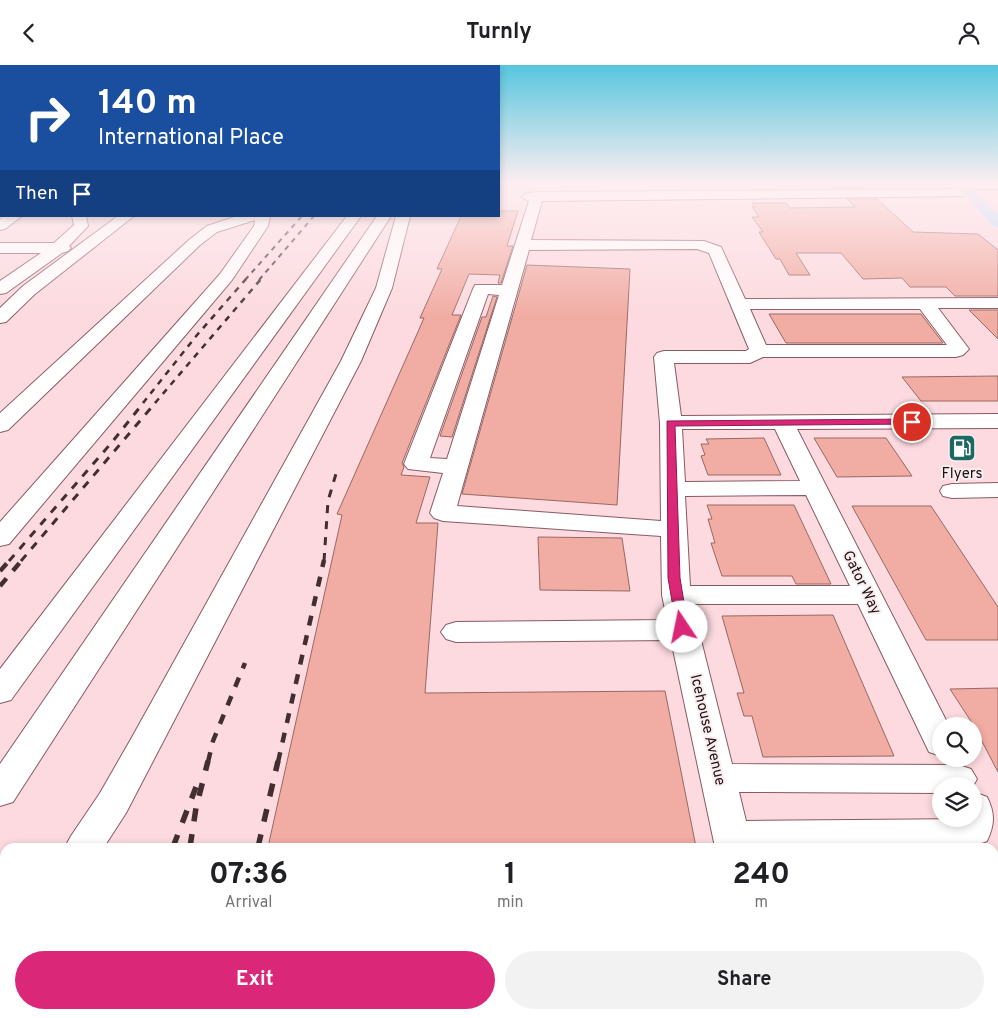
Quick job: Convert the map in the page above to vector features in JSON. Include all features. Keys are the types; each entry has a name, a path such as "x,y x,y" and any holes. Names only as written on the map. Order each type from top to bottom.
{"street":[{"path":"0,289 58,248 79,227"},
{"path":"0,248 86,247 104,227"},
{"path":"5,309 112,227"},
{"path":"0,425 195,242 217,227"},
{"path":"0,538 226,277 260,227"},
{"path":"0,693 345,227"},
{"path":"0,792 376,227"},
{"path":"87,843 113,803 139,756 351,361 384,288 400,227"},
{"path":"526,227 443,513 672,529"},
{"path":"522,245 699,244 716,250 759,351 956,351 959,349 926,303"},
{"path":"457,467 416,464 481,289 509,290"},
{"path":"739,304 998,303"},
{"name":"Icehouse Avenue","path":"733,842 676,595 669,413 664,357 750,357 759,351"},
{"path":"952,408 989,415"},
{"path":"669,413 782,423 989,415"},
{"name":"Gator Way","path":"782,423 932,725"},
{"path":"672,489 815,488"},
{"path":"952,491 998,490"},
{"path":"676,595 868,595"},
{"path":"456,632 683,630"},
{"path":"718,777 932,787"},
{"path":"733,842 962,835 974,830 975,827"}],"building":[{"path":"456,227 513,227 507,246 513,246 501,283 498,283 500,275 469,274 452,315 461,315 402,463 404,467 401,475 430,477 416,523 438,523 425,693 665,691 695,843 269,843 342,515 337,514 424,318 420,318 442,269 437,269"},
{"path":"760,227 908,227 913,232 978,234 998,250 998,296 955,296 946,287 910,287 902,278 863,279 841,253 796,253 810,275 789,275 780,259 776,259 759,232 763,232"},
{"path":"527,265 630,269 617,505 462,494"},
{"path":"493,296 497,297 452,437 440,436 482,317 486,317"},
{"path":"969,310 998,310 998,339"},
{"path":"769,314 921,314 943,343 786,343"},
{"path":"998,376 998,401 921,401 902,377"},
{"path":"764,438 781,475 708,475 701,456 705,455 701,444 709,444 706,439"},
{"path":"814,438 886,438 912,476 837,477"},
{"path":"707,505 794,505 831,584 796,584 792,576 722,576 711,543 715,543 708,519 712,519"},
{"path":"852,506 931,506 998,607 998,640 926,640"},
{"path":"538,537 622,538 630,591 540,590"},
{"path":"833,615 894,756 763,757 752,716 744,716 737,693 744,693 722,616"},
{"path":"998,688 998,772 982,741 982,717 968,717 950,689"}],"railway":[{"path":"245,280 292,227"},
{"path":"259,280 304,227"},
{"path":"143,403 197,335 246,279"},
{"path":"155,403 261,279"},
{"path":"9,561 113,441 144,402"},
{"path":"21,561 156,402"},
{"path":"324,561 328,501 338,467"},
{"path":"0,571 10,560"},
{"path":"0,586 22,560"},
{"path":"278,762 324,560"},
{"path":"208,762 213,741 245,663"},
{"path":"191,843 196,808 208,761"},
{"path":"259,843 278,761"},
{"path":"175,843 196,787"}],"place":[{"name":"Flyers","path":"962,448"}],"route":[{"path":"682,627 674,578 671,423 912,422"}]}
